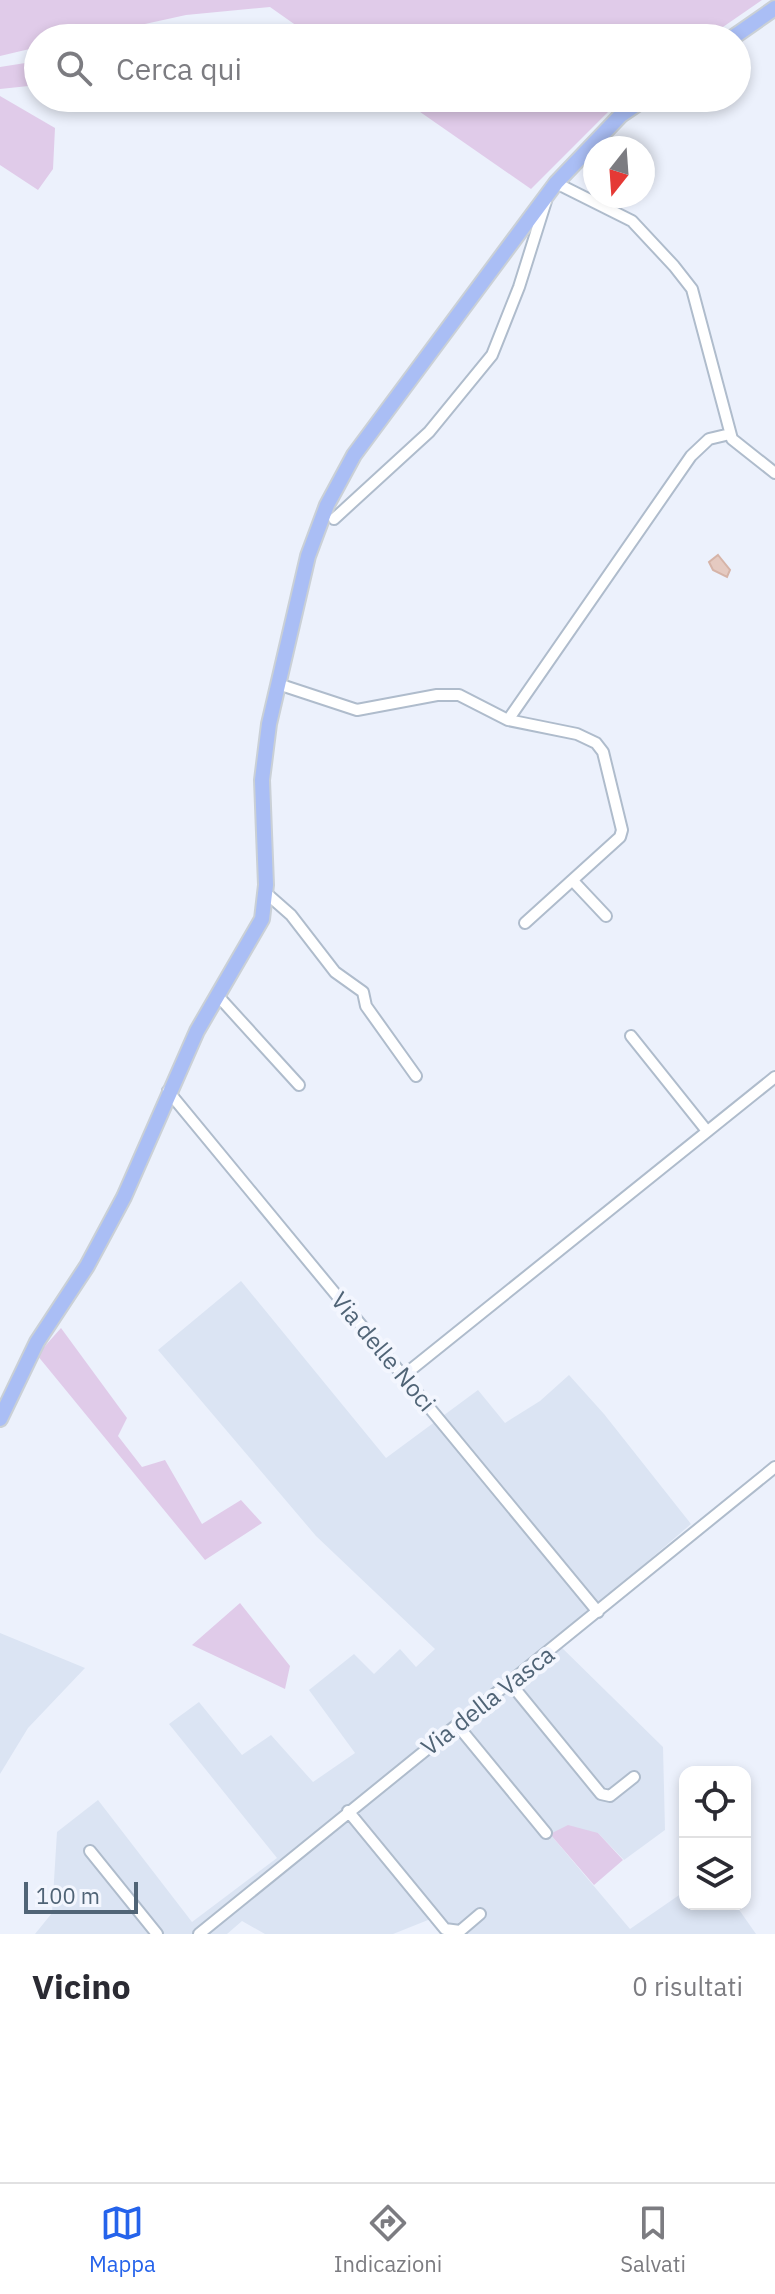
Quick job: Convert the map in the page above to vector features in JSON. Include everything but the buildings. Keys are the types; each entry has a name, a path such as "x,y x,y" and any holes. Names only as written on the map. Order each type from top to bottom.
{"main road":[{"path":"751,25 775,8"},
{"path":"0,1419 37,1342 87,1266 124,1197 168,1091 262,919 266,893 262,780 278,684 303,573 335,507 354,455 553,187 605,130 628,112"}],"street":[{"path":"334,519 335,507 429,432 492,355 553,187 632,221 692,289 730,434 775,473"},
{"path":"508,720 691,456 709,439 730,434"},
{"path":"278,684 357,710 437,695 459,695 508,720 577,734 596,743 603,752 622,830 620,837 574,882 525,923"},
{"path":"574,882 606,916"},
{"path":"266,893 291,915 335,972 363,992 366,1006 416,1076"},
{"path":"218,996 299,1085"},
{"path":"631,1036 707,1131"},
{"path":"403,1376 775,1077"},
{"name":"Via delle Noci","path":"168,1091 598,1612"},
{"name":"Via della Vasca","path":"199,1934 775,1467"},
{"path":"511,1684 601,1794 608,1797 634,1777"},
{"path":"458,1726 546,1833"},
{"path":"348,1811 445,1929 460,1931 480,1914"},
{"path":"90,1851 157,1934"}],"shaded area":[{"path":"0,0 762,0 727,24 294,24 270,7 186,15 145,24 24,24 24,50 0,56"},
{"path":"24,63 24,86 0,89 0,67"},
{"path":"0,96 55,128 53,169 38,190 0,165"},
{"path":"420,112 608,112 531,189"},
{"path":"718,555 730,570 727,577 713,570 709,562"},
{"path":"241,1281 386,1458 478,1390 505,1423 540,1401 569,1375 691,1524 555,1641 663,1747 665,1830 624,1860 598,1833 550,1834 630,1929 679,1895 679,1910 739,1910 756,1934 446,1934 433,1918 393,1934 265,1934 242,1921 227,1934 35,1934 52,1913 57,1832 98,1800 192,1922 277,1858 169,1724 199,1702 242,1755 271,1735 313,1782 355,1753 309,1690 354,1654 374,1674 400,1649 416,1667 435,1649 316,1536 158,1350"},
{"path":"61,1328 127,1418 118,1436 142,1467 165,1460 202,1524 241,1500 262,1523 205,1560 37,1355"},
{"path":"240,1603 290,1666 285,1689 192,1645"},
{"path":"0,1633 85,1668 28,1728 0,1774"},
{"path":"568,1825 598,1833 623,1860 594,1885 550,1834"}]}
